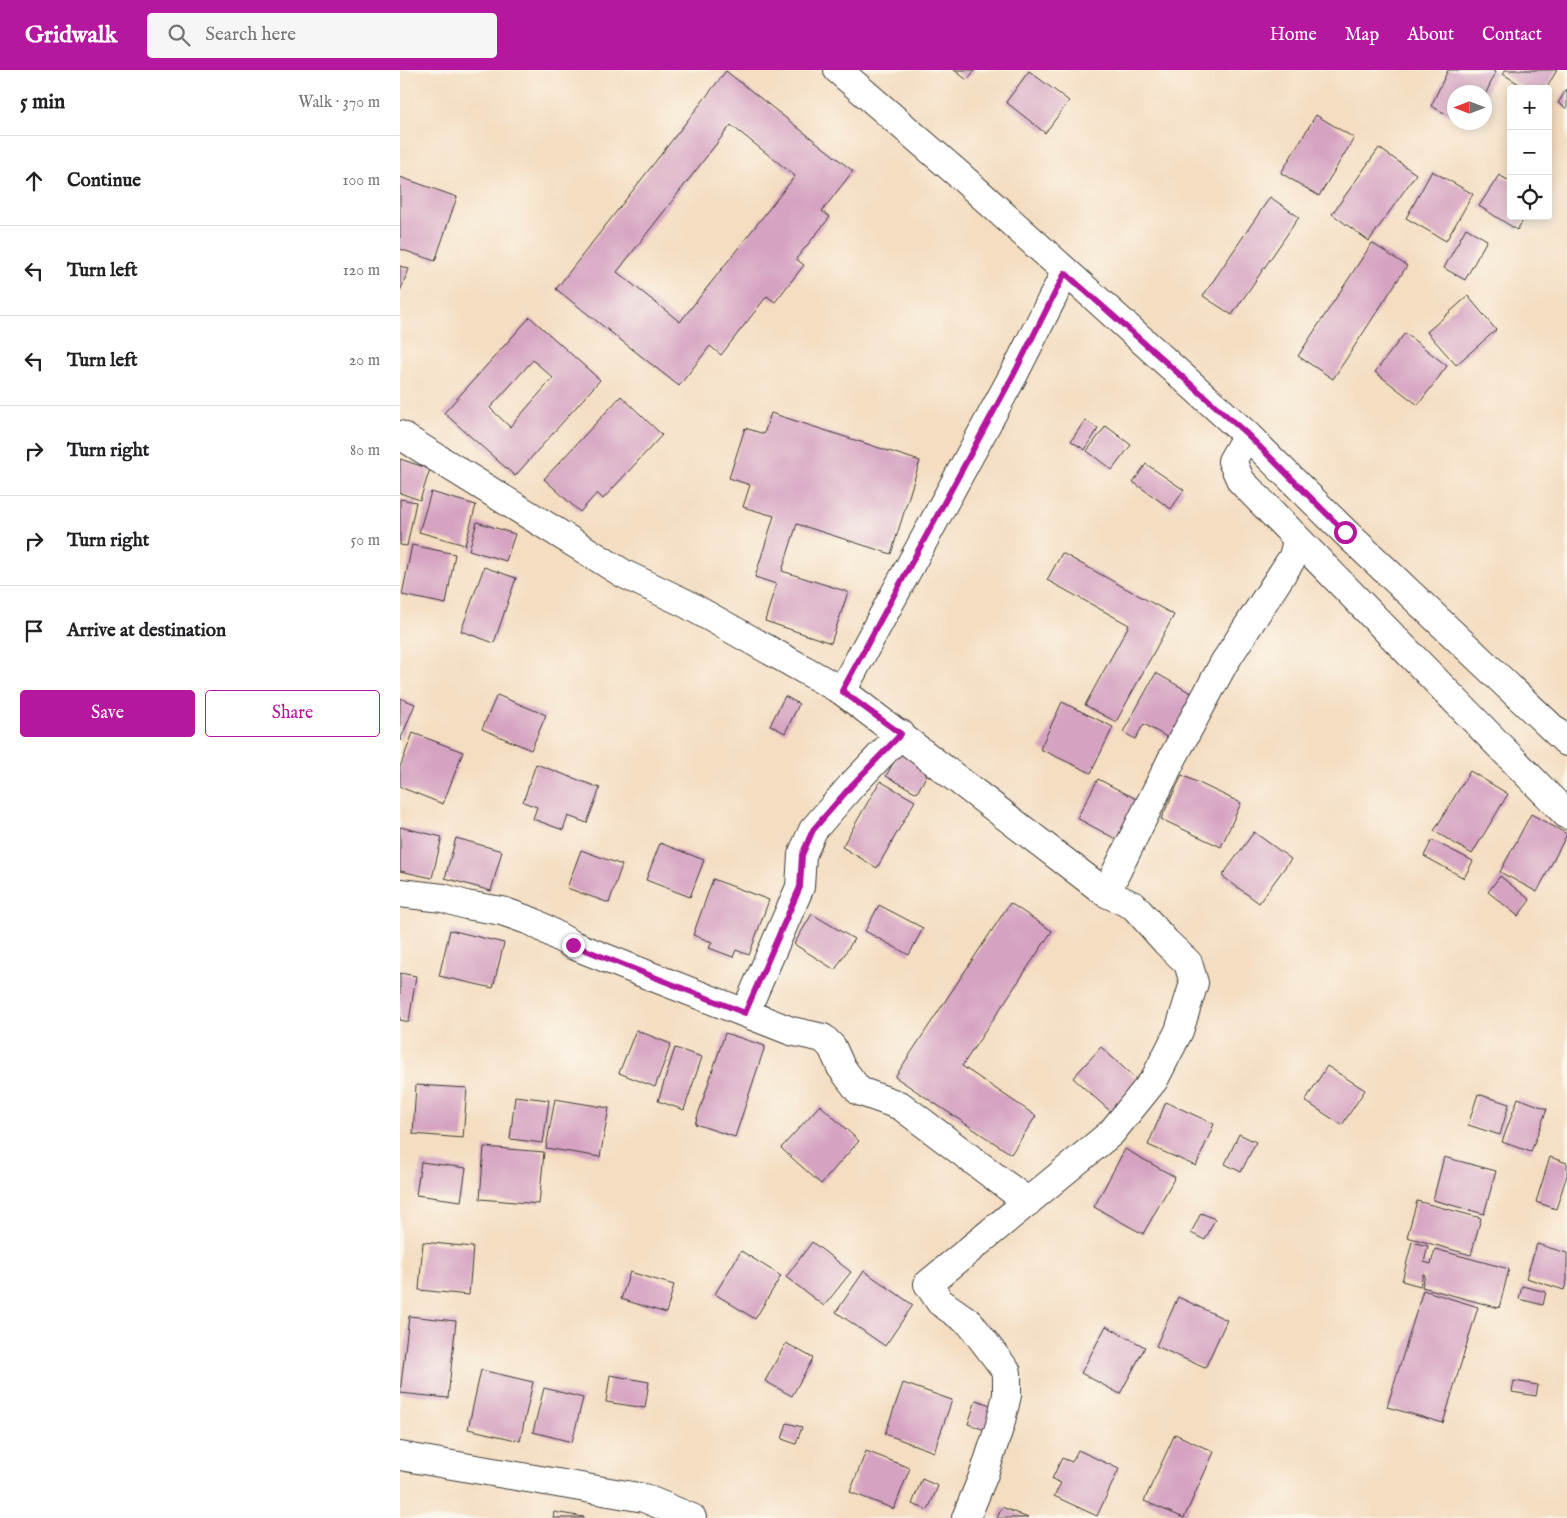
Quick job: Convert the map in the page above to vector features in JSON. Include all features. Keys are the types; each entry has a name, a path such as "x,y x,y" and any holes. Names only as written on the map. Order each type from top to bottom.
{"street":[{"path":"838,70 957,173 1065,273 1247,434 1345,532 1567,742"},
{"path":"842,691 1019,364 1065,273"},
{"path":"1247,434 1232,461 1241,481 1567,815"},
{"path":"400,435 624,574 685,603 842,691 901,734 1106,893 1134,906 1166,942 1188,963 1194,983 1179,1031 1154,1080 1111,1133 928,1284 940,1302 970,1324 1007,1372 1007,1395 1000,1425 984,1474 966,1518"},
{"path":"1106,893 1172,759 1224,663 1293,557 1298,540"},
{"path":"745,1013 800,887 802,855 813,830 852,785 901,734"},
{"path":"400,893 443,898 466,905 502,911 533,922 573,945 791,1031 823,1038 832,1047 841,1067 859,1091 901,1106 1028,1202"},
{"path":"400,1456 644,1498 692,1518"}],"building":[{"path":"954,70 975,70 967,80"},
{"path":"1448,70 1491,70 1496,72 1490,85 1447,85 1447,114 1431,106"},
{"path":"1505,70 1557,70 1548,85 1521,85 1503,74"},
{"path":"726,71 853,171 822,211 830,217 796,259 804,265 775,302 767,296 721,355 710,346 679,386 556,289","holes":["731,125 795,176 680,322 617,272"]},
{"path":"1029,71 1069,101 1045,133 1006,102"},
{"path":"1567,89 1567,109 1558,103"},
{"path":"1316,115 1354,138 1319,196 1281,173"},
{"path":"1379,148 1416,174 1369,241 1332,214"},
{"path":"1432,171 1473,194 1446,241 1406,218"},
{"path":"1499,175 1507,180 1507,220 1523,220 1517,230 1479,206"},
{"path":"400,177 457,197 435,261 400,249"},
{"path":"1270,197 1299,217 1232,315 1203,296"},
{"path":"1466,228 1487,240 1465,280 1444,268"},
{"path":"1372,243 1407,266 1333,379 1298,356"},
{"path":"400,266 409,269 400,291"},
{"path":"1468,296 1496,330 1456,365 1427,332"},
{"path":"530,317 600,380 515,476 444,413","holes":["533,360 553,378 510,427 490,408"]},
{"path":"1405,333 1447,366 1418,405 1375,372"},
{"path":"621,396 662,435 603,499 597,493 580,512 544,479"},
{"path":"771,413 920,461 891,554 797,524 782,571 848,592 831,643 765,621 776,584 755,577 774,516 743,507 750,485 729,478 745,428 764,434"},
{"path":"1085,420 1098,429 1085,450 1071,441"},
{"path":"1106,426 1131,445 1112,470 1087,451"},
{"path":"400,459 430,469 420,500 400,493"},
{"path":"1146,464 1184,490 1171,509 1133,482"},
{"path":"431,492 476,505 465,545 419,532"},
{"path":"400,499 416,502 407,546 400,545"},
{"path":"477,522 515,534 506,561 469,550"},
{"path":"412,545 455,554 446,604 402,595"},
{"path":"1062,553 1174,615 1116,722 1085,705 1129,625 1047,580"},
{"path":"484,567 516,578 494,643 461,631"},
{"path":"1156,673 1196,696 1172,740 1144,724 1135,739 1123,732"},
{"path":"497,695 546,715 531,750 482,729"},
{"path":"785,696 799,704 785,733 770,725"},
{"path":"400,698 415,704 400,741"},
{"path":"1062,702 1113,727 1091,773 1040,749"},
{"path":"413,733 463,752 443,804 400,787 400,767"},
{"path":"900,750 931,767 917,793 886,776"},
{"path":"536,764 600,788 587,823 568,816 563,830 533,819 537,807 523,802"},
{"path":"1470,771 1508,794 1472,854 1434,831"},
{"path":"1182,775 1241,803 1221,847 1161,819"},
{"path":"1098,779 1144,803 1123,843 1077,818"},
{"path":"880,781 915,801 877,868 842,847"},
{"path":"1531,814 1567,834 1537,892 1500,872"},
{"path":"400,827 442,837 432,878 400,871"},
{"path":"1254,832 1291,859 1259,903 1222,876"},
{"path":"456,838 502,851 491,891 445,878"},
{"path":"1432,840 1473,861 1464,878 1424,856"},
{"path":"660,843 704,860 690,897 646,880"},
{"path":"581,850 622,865 609,903 567,888"},
{"path":"1500,876 1530,900 1518,916 1488,892"},
{"path":"713,879 769,900 749,955 736,950 733,957 709,948 712,942 693,935"},
{"path":"1010,903 1052,931 962,1066 1036,1116 1011,1154 895,1077"},
{"path":"879,905 923,928 909,955 865,931"},
{"path":"812,914 854,939 835,970 794,944"},
{"path":"450,930 504,943 493,988 439,976"},
{"path":"400,973 416,976 409,1022 400,1020"},
{"path":"636,1030 671,1044 655,1087 619,1073"},
{"path":"725,1033 765,1046 735,1137 695,1124"},
{"path":"1101,1047 1137,1080 1110,1111 1073,1078"},
{"path":"675,1048 702,1057 684,1110 658,1101"},
{"path":"1327,1066 1365,1090 1342,1125 1305,1101"},
{"path":"416,1085 467,1088 463,1138 413,1134"},
{"path":"1478,1094 1509,1104 1500,1135 1468,1125"},
{"path":"515,1096 549,1100 543,1143 510,1139"},
{"path":"1518,1098 1547,1109 1531,1152 1502,1142"},
{"path":"555,1099 609,1108 600,1157 546,1148"},
{"path":"1166,1102 1214,1124 1196,1166 1148,1145"},
{"path":"820,1105 859,1141 821,1184 781,1148"},
{"path":"1239,1134 1256,1142 1241,1172 1225,1164"},
{"path":"484,1147 544,1152 539,1204 480,1199"},
{"path":"1125,1149 1175,1177 1143,1234 1094,1207"},
{"path":"1444,1157 1496,1171 1484,1214 1433,1200"},
{"path":"1550,1157 1567,1163 1567,1175 1556,1209 1536,1202"},
{"path":"421,1162 466,1168 461,1201 416,1195"},
{"path":"1417,1201 1481,1218 1471,1255 1407,1237"},
{"path":"1201,1213 1215,1219 1205,1240 1191,1233"},
{"path":"423,1242 473,1247 469,1295 419,1290"},
{"path":"812,1242 851,1272 824,1306 786,1277"},
{"path":"1412,1242 1428,1246 1424,1262 1431,1264 1435,1249 1509,1269 1499,1308 1422,1287 1425,1275 1423,1274 1420,1286 1402,1281"},
{"path":"1537,1244 1567,1253 1567,1281 1564,1290 1526,1278"},
{"path":"741,1251 781,1276 755,1319 715,1294"},
{"path":"864,1271 913,1305 885,1346 836,1312"},
{"path":"630,1272 674,1285 666,1313 621,1299"},
{"path":"1522,1286 1546,1292 1543,1305 1519,1299"},
{"path":"1423,1290 1478,1307 1443,1423 1387,1407"},
{"path":"1178,1297 1227,1320 1205,1368 1156,1346"},
{"path":"409,1316 456,1321 448,1398 400,1393"},
{"path":"1106,1326 1145,1347 1120,1394 1081,1373"},
{"path":"786,1343 813,1358 792,1396 765,1381"},
{"path":"481,1370 533,1382 520,1441 468,1429"},
{"path":"610,1375 649,1382 645,1408 606,1402"},
{"path":"1514,1381 1538,1385 1536,1396 1512,1392"},
{"path":"903,1383 952,1400 934,1452 885,1434"},
{"path":"544,1388 583,1398 572,1442 533,1432"},
{"path":"976,1400 993,1406 985,1430 968,1424"},
{"path":"787,1423 802,1427 796,1444 782,1439"},
{"path":"1175,1434 1214,1452 1184,1518 1144,1501"},
{"path":"1078,1450 1119,1469 1097,1516 1054,1496 1061,1483 1052,1479 1062,1458 1072,1462"},
{"path":"866,1451 910,1468 894,1509 850,1492"},
{"path":"922,1479 938,1486 928,1510 912,1504"},
{"path":"1002,1507 1028,1518 997,1518"},
{"path":"554,1512 584,1517 584,1518 553,1518"}],"route":[{"path":"573,945 745,1013 800,887 802,855 813,830 852,785 901,734 842,691 897,593 1032,341 1065,273 1247,434 1345,532"}]}
